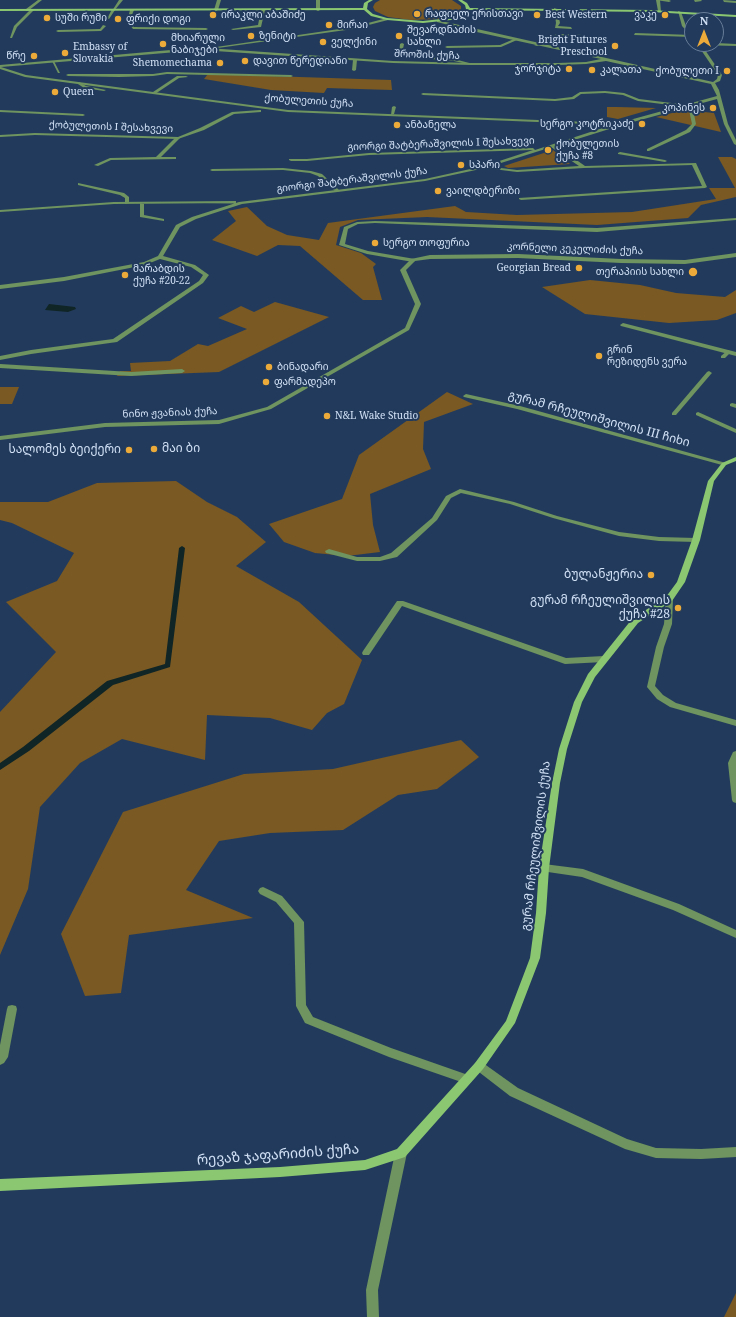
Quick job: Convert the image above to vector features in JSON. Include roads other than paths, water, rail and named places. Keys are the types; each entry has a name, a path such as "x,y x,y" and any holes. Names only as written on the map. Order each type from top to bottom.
{"street":[{"path":"27,10 40,0"},
{"path":"108,18 121,0"},
{"path":"216,10 220,0"},
{"path":"318,0 318,10"},
{"path":"365,9 366,3 371,0"},
{"path":"460,0 466,4 468,9"},
{"path":"660,11 658,0 669,1"},
{"path":"724,1 736,2"},
{"path":"0,10 365,9 372,15 387,19 415,22 438,21 459,16 468,9 660,11 736,16"},
{"path":"555,9 558,23 556,27 571,28"},
{"path":"11,37 15,27 32,10"},
{"path":"129,17 132,10"},
{"path":"233,28 260,26 263,10"},
{"path":"679,12 684,26"},
{"path":"0,67 201,49 345,29 387,19"},
{"path":"438,21 536,45 713,83 719,80 720,75 705,52"},
{"path":"58,32 101,30 104,26"},
{"path":"132,26 133,28 206,29"},
{"path":"536,45 557,34 582,36"},
{"path":"635,34 684,36"},
{"path":"446,47 501,46 515,40"},
{"path":"402,44 400,55 454,60 471,64"},
{"path":"724,45 736,45"},
{"name":"შროშის ქუჩა","path":"201,49 355,60 471,64 567,63 604,60"},
{"path":"354,70 355,60"},
{"path":"53,62 59,72"},
{"name":"ქობულეთის ქუჩა","path":"0,67 25,76 288,111 620,124"},
{"path":"68,75 119,76 182,73 291,76"},
{"path":"154,93 178,77 198,78"},
{"path":"78,83 85,87 104,90"},
{"path":"713,83 718,90 726,124 736,144"},
{"path":"423,94 555,100 573,98 580,92 594,92 624,94 638,100 687,106 691,109 694,124 688,131 649,150"},
{"name":"გიორგი შატბერაშვილის ქუჩა","path":"160,256 178,226 194,218 241,202 425,180 485,167 620,124 719,97"},
{"path":"392,114 394,107"},
{"path":"0,111 83,115"},
{"name":"ქობულეთის I შესახვევი","path":"0,136 35,134 178,138 202,129 233,113 251,111 288,111"},
{"path":"156,159 178,138"},
{"path":"553,146 584,167"},
{"name":"გიორგი შატბერაშვილის I შესახვევი","path":"290,160 307,160 369,154 544,149"},
{"path":"620,153 681,164"},
{"path":"96,166 110,159 174,158"},
{"path":"485,167 517,171 584,167 694,164 705,187 521,199"},
{"path":"212,170 282,169 311,172 320,175 330,186 338,191"},
{"path":"80,184 122,194 127,197 127,203"},
{"path":"0,211 127,203 241,202"},
{"path":"142,204 142,216 162,220"},
{"name":"კორნელი კეკელიძის ქუჩა","path":"736,219 597,230 375,222 357,223 346,228 342,245 367,252 413,260 430,257 518,256 621,261 686,262 736,255"},
{"path":"0,287 64,279 145,263 160,256 193,266 206,275 201,282 115,341 31,352 0,358"},
{"name":"ნინო ჟვანიას ქუჩა","path":"0,438 105,425 219,422 269,408 407,329 418,304 403,270 413,260"},
{"path":"623,325 726,355 736,354"},
{"path":"0,366 131,374 182,371"},
{"path":"674,414 709,373"},
{"name":"გურამ რჩეულიშვილის III ჩიხი","path":"466,396 518,407 724,464"},
{"path":"698,414 736,430"},
{"name":"გურამ რჩეულიშვილის ქუჩა","path":"479,1066 510,1023 535,958 541,913 544,868 556,783 563,749 578,702 591,676 635,621 669,599 680,582 696,540 711,481 724,464 736,459"},
{"path":"330,551 357,559 380,559 394,555 434,519 448,497 460,491 512,503 555,517 619,534 696,540"},
{"path":"669,599 668,624 660,647 651,687 660,697 673,705 736,723"},
{"path":"366,653 400,603 564,661 604,659"},
{"path":"736,754 732,763 736,800"},
{"path":"544,868 583,873 676,907 736,934"},
{"path":"263,891 279,899 298,922 301,1006 309,1020 390,1052 467,1079"},
{"path":"0,1060 3,1057 12,1009"},
{"path":"479,1066 514,1092 625,1144 656,1153 701,1154 736,1152"},
{"name":"რევაზ ჯაფარიძის ქუჩა","path":"0,1185 280,1172 365,1165 401,1153 479,1066"},
{"path":"373,1317 372,1290 401,1153"}],"waterway":[{"path":"0,767 26,749 110,683 168,665 182,548"}],"place":[{"name":"რაფიელ ერისთავი","path":"417,14"},
{"name":"ირაკლი აბაშიძე","path":"213,15"},
{"name":"Best Western","path":"537,15"},
{"name":"ვაკე","path":"665,15"},
{"name":"სუში რუმი","path":"47,18"},
{"name":"ფრიქი დოგი","path":"118,19"},
{"name":"მირაი","path":"329,25"},
{"name":"ზენიტი","path":"251,36"},
{"name":"შევარდნაძის სახლი","path":"399,36"},
{"name":"ველქინი","path":"323,42"},
{"name":"მხიარული ნაბიჯები","path":"163,44"},
{"name":"Bright Futures Preschool","path":"615,46"},
{"name":"Embassy of Slovakia","path":"65,53"},
{"name":"წრე","path":"34,56"},
{"name":"დავით წერედიანი","path":"245,61"},
{"name":"Shemomechama","path":"220,63"},
{"name":"ჯორჯიტა","path":"569,69"},
{"name":"კალათა","path":"592,70"},
{"name":"ქობულეთი I","path":"727,71"},
{"name":"Queen","path":"55,92"},
{"name":"კოპინეს","path":"713,108"},
{"name":"სერგო კოტრიკაძე","path":"642,124"},
{"name":"ანბანელა","path":"397,125"},
{"name":"ქობულეთის ქუჩა #8","path":"548,150"},
{"name":"სპარი","path":"461,165"},
{"name":"ვაილდბერიზი","path":"438,191"},
{"name":"სერგო თოფურია","path":"375,243"},
{"name":"Georgian Bread","path":"579,268"},
{"name":"თერაპიის სახლი","path":"693,272"},
{"name":"მარაბდის ქუჩა #20-22","path":"125,275"},
{"name":"გრინ რეზიდენს ვერა","path":"599,356"},
{"name":"ბინადარი","path":"269,367"},
{"name":"ფარმადეპო","path":"266,382"},
{"name":"N&L Wake Studio","path":"327,416"},
{"name":"მაი ბი","path":"154,449"},
{"name":"სალომეს ბეიქერი","path":"129,450"},
{"name":"ბულანჟერია","path":"651,575"},
{"name":"გურამ რჩეულიშვილის ქუჩა #28","path":"678,608"}]}
